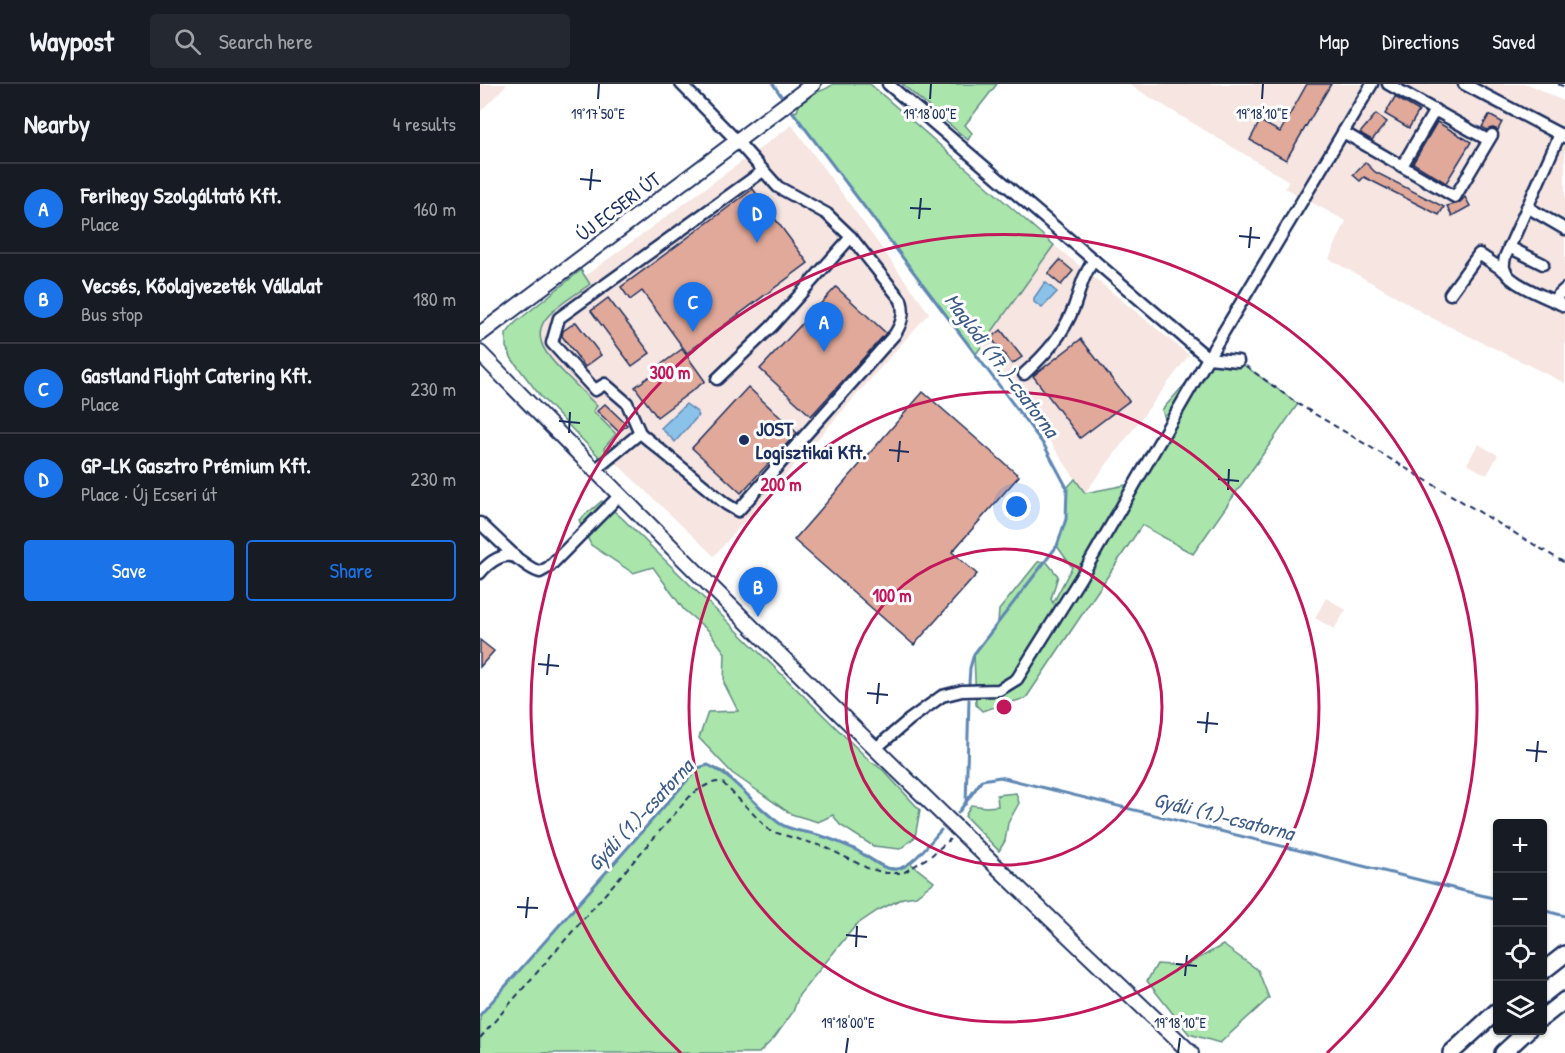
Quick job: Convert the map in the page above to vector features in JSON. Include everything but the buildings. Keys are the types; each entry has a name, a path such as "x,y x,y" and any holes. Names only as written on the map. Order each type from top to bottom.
{"highway":[{"path":"1547,968 1565,954"},
{"path":"1547,1014 1565,1000"},
{"path":"1451,1053 1493,1015"},
{"path":"1503,1053 1523,1035"}],"main road":[{"name":"ÚJ ECSERI ÚT","path":"480,334 813,84"},
{"path":"480,353 973,846 1191,1053"}],"lane":[{"path":"681,84 737,141 778,187 827,214 850,237 901,300 903,308 900,326 895,334 738,511 726,504 640,433 627,403 605,384 595,390 552,343 559,318 763,171"},
{"path":"888,84 1208,358 1238,360"},
{"path":"876,748 942,696 962,691 999,690 1017,679 1081,577 1208,358 1343,132 1370,87 1386,84 1490,138 1455,198 1343,132"},
{"path":"1464,84 1562,135 1509,247 1504,262 1506,273"},
{"path":"1402,166 1435,111"},
{"path":"1527,207 1560,223 1565,229"},
{"path":"717,379 772,326 850,237"},
{"path":"1509,247 1543,264"},
{"path":"1450,294 1479,254 1515,281 1565,306"},
{"path":"1024,374 1046,354 1059,336 1073,308 1086,271 1094,260"},
{"path":"1553,300 1565,289"},
{"path":"595,470 640,433"},
{"path":"480,524 530,569 540,572 549,567 620,495"},
{"path":"480,573 500,557 516,557"}],"path":[{"path":"1558,84 1565,87"},
{"path":"1238,360 1298,404 1565,563"},
{"path":"480,1038 692,794 708,784 722,782 770,831 825,847 867,868 886,873 903,873 932,855 953,836"}],"shaded area":[{"path":"480,84 507,84 480,112"},
{"path":"1128,84 1528,84 1565,102 1565,383 1428,316 1329,259 1346,221 1285,188 1289,181"},
{"path":"792,125 929,313 714,556 616,463 604,448 616,434 592,411 597,406 547,356 541,346 542,323 550,314 590,284 585,276"},
{"path":"1054,245 1189,355 1085,493 983,344"},
{"path":"1478,444 1498,455 1487,475 1467,464"},
{"path":"1326,598 1346,610 1334,629 1315,618"}],"green space":[{"path":"833,84 870,84 1054,245 976,354 793,112 797,111 804,98"},
{"path":"902,84 997,84 965,125 972,133 968,140"},
{"path":"581,270 590,284 549,315 540,332 541,340 548,356 597,406 593,411 616,434 604,448 616,463 610,468 541,397 512,359 506,347 506,334 515,323"},
{"path":"1208,358 1238,361 1298,404 1193,554 1142,525 1026,698 982,711 976,705 974,654 998,623 999,610 1038,562 1046,561 1058,576 1051,599 1053,603 1072,567 1057,546 1066,519 1067,488 1075,479 1085,493 1136,483 1168,427 1162,410"},
{"path":"602,501 870,761 883,770 920,810 915,837 900,849 873,846 840,825 833,815 818,822 791,814 732,773 699,738 708,712 738,711 724,683 725,653 709,631 684,610 653,567 633,573 591,545 579,520"},
{"path":"708,765 724,772 762,810 782,825 796,831 820,835 855,849 885,867 898,869 910,863 934,882 916,896 903,898 856,925 799,995 793,1012 775,1037 759,1053 480,1053 480,1015 698,768"},
{"path":"1016,793 1019,803 1008,823 1005,841 999,851 965,816 971,805 998,806 997,795"},
{"path":"1223,945 1258,970 1269,998 1220,1043 1189,1034 1147,981 1157,964 1185,966"}],"water":[{"path":"1045,282 1057,292 1042,308 1034,302 1034,298"},
{"path":"686,404 697,412 698,416 675,442 661,428"}],"waterway":[{"name":"Maglódi (17.)-csatorna","path":"773,84 784,100"},
{"name":"Maglódi (17.)-csatorna","path":"789,107 1044,445 1067,488 1066,519 1057,546 974,654 969,683"},
{"name":"Maglódi (17.)-csatorna","path":"966,804 969,700"},
{"name":"Gyáli (1.)-csatorna","path":"480,1015 698,768 708,765 718,770 783,826 835,841 891,869 909,864 941,830"},
{"name":"Gyáli (1.)-csatorna","path":"958,813 982,780 1000,777 1493,898"},
{"name":"Gyáli (1.)-csatorna","path":"1547,911 1565,916"}],"place":[{"name":"GP-LK Gasztro Prémium Kft.","path":"757,243"},
{"name":"Gastland Flight Catering Kft.","path":"693,332"},
{"name":"Ferihegy Szolgáltató Kft.","path":"824,352"},
{"name":"JOST Logisztikai Kft.","path":"744,440"},
{"name":"Vecsés, Kőolajvezeték Vállalat","path":"758,617"}]}
